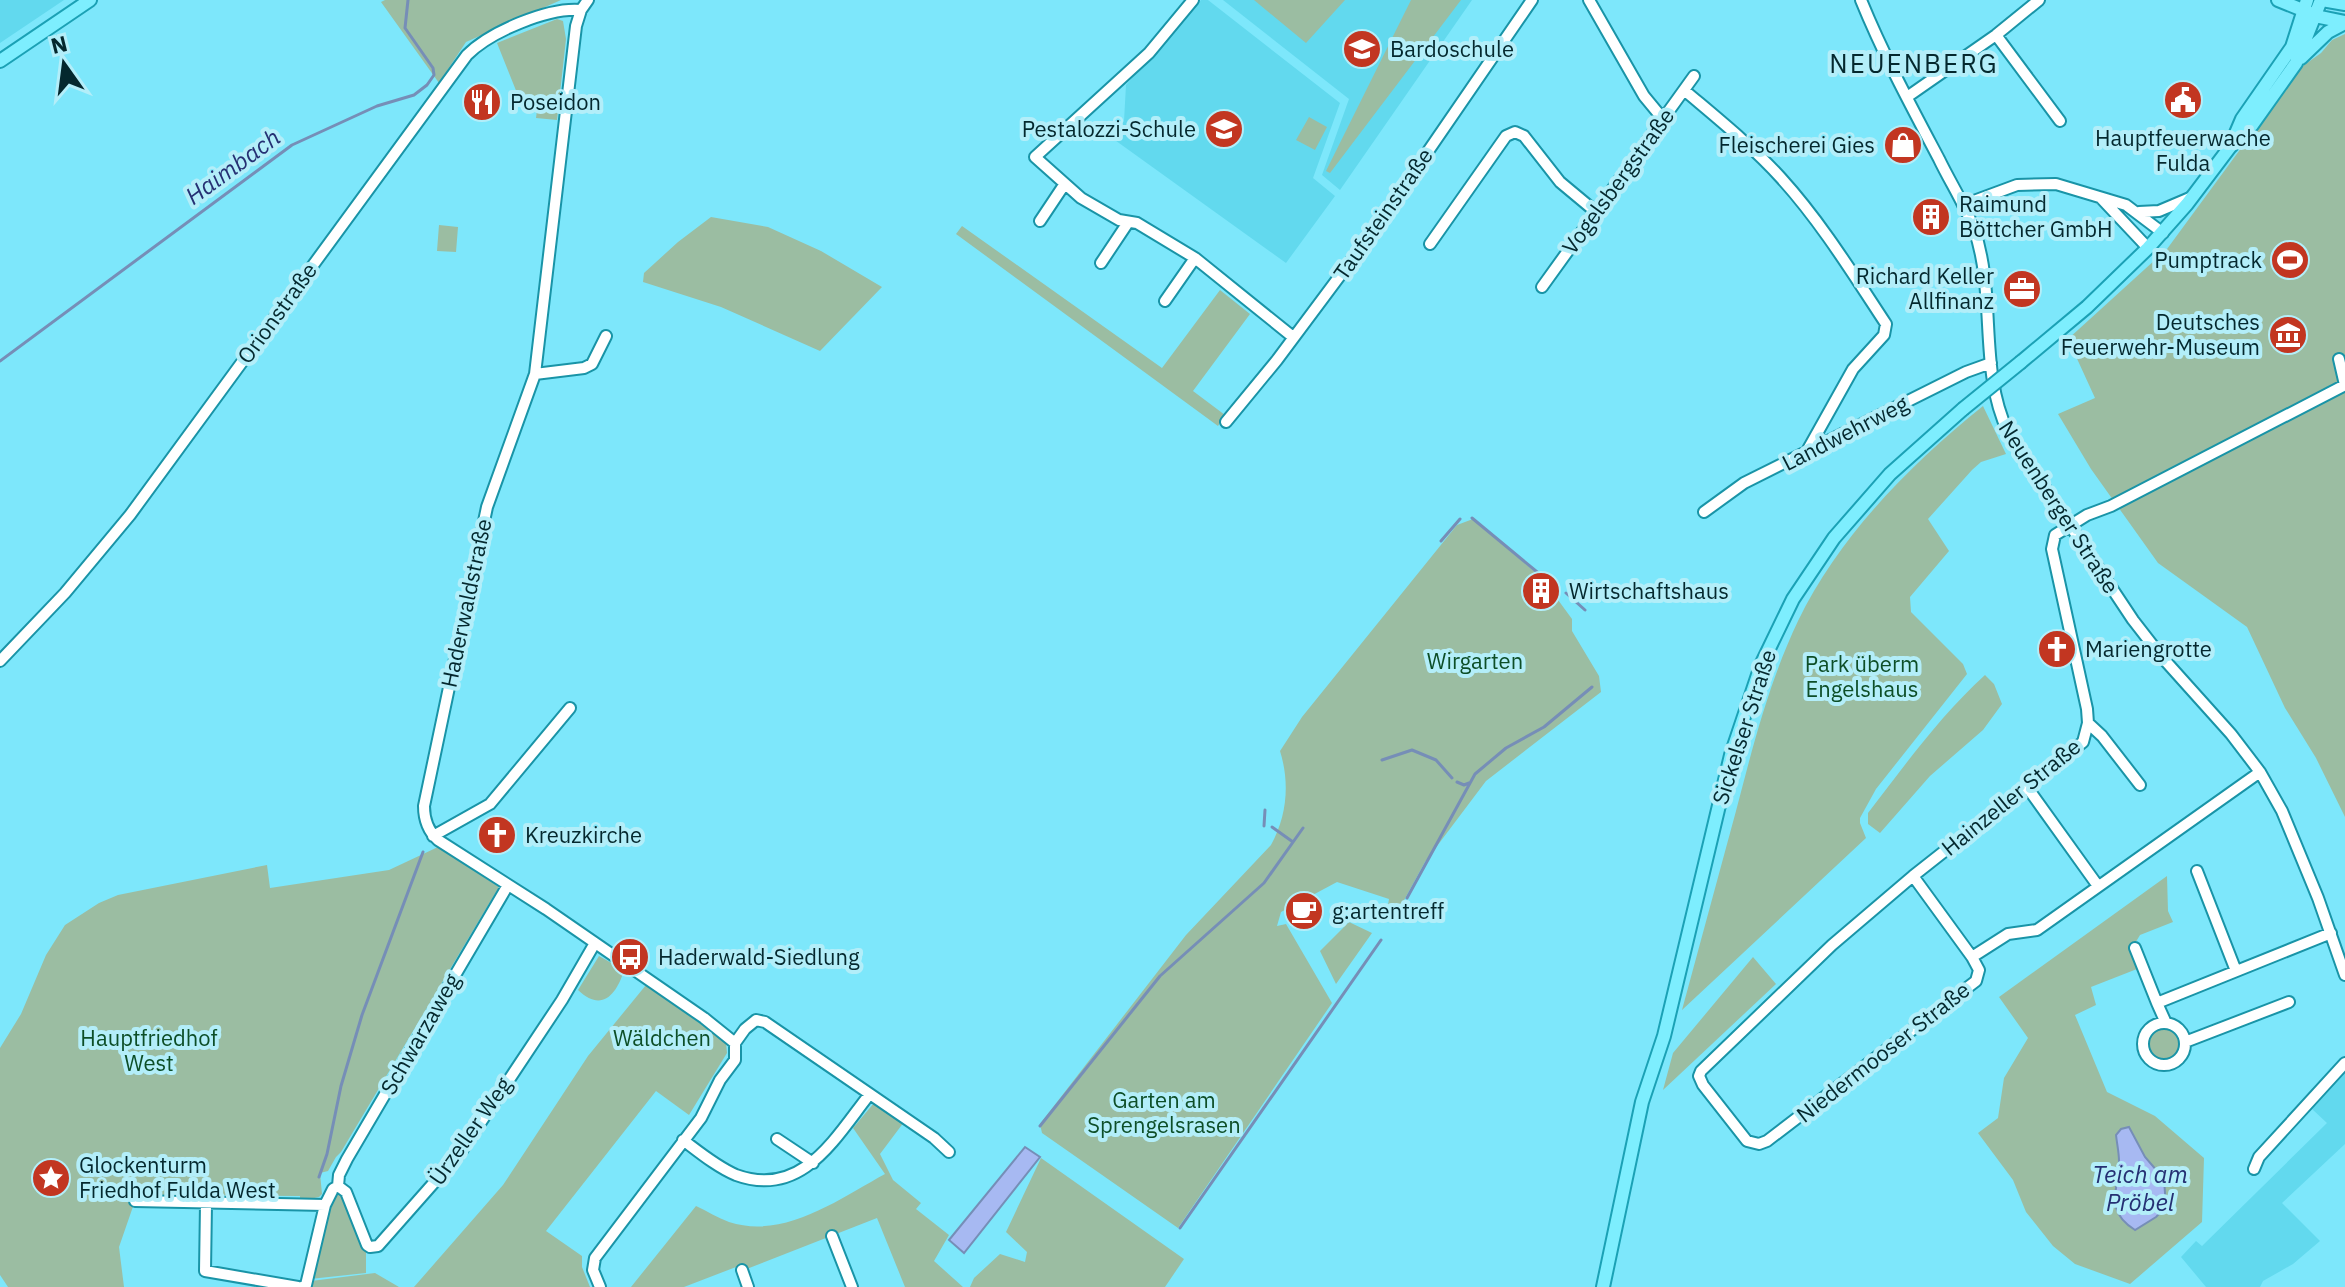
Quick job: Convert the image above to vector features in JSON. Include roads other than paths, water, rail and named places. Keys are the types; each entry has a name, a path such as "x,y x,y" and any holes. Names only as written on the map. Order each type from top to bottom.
{"main road":[{"path":"0,61 90,0"},
{"path":"2278,0 2345,22"},
{"path":"2322,0 2344,4"},
{"name":"Sickelser Straße","path":"2230,147 2242,119 2292,47 2309,9 2322,0"},
{"name":"Sickelser Straße","path":"1603,1287 1642,1102 1664,1036 1731,755 1762,663 1793,599 1834,538 1890,474 2087,307 2163,233 2230,147 2252,125 2296,63 2309,9"},
{"path":"2296,63 2328,32 2345,22"}],"street":[{"path":"1193,0 1149,53 1035,157 1064,185 1127,224 1137,223 1195,258 1293,337"},
{"name":"Taufsteinstraße","path":"1226,422 1374,230 1532,0"},
{"path":"1589,0 1644,96 1663,119"},
{"name":"Neuenberger Straße","path":"1861,0 1880,46 1974,231 1984,273 1997,410 2008,432 2104,580 2149,642 2231,734 2260,772 2282,811 2345,975"},
{"path":"1907,97 1996,35 2039,0"},
{"name":"Haderwaldstraße","path":"433,836 424,818 424,806 480,532 535,374 576,26 584,5"},
{"name":"Orionstraße","path":"0,661 65,593 130,515 467,55 489,38 540,16 584,5"},
{"path":"1996,35 2060,121"},
{"name":"Vogelsbergstraße","path":"1542,287 1694,76"},
{"path":"1684,90 1744,141 1780,177 1816,221 1886,324 1884,335 1853,369 1806,453"},
{"path":"1430,244 1506,136 1515,132 1524,136 1560,182 1596,212"},
{"path":"1963,205 1996,191 2034,183 2069,186 2120,202 2163,233"},
{"path":"1040,221 1064,185"},
{"path":"2137,212 2159,211 2193,196"},
{"path":"2101,198 2148,248"},
{"path":"1101,263 1127,224"},
{"path":"1165,301 1195,258"},
{"path":"535,374 584,368 592,364 606,336"},
{"path":"2068,524 2111,506 2345,385 2339,359"},
{"name":"Landwehrweg","path":"1704,512 1744,483 1991,363"},
{"name":"Hainzeller Straße","path":"1699,1076 1832,945 1913,876 2083,742 2088,723 2052,549 2055,535 2068,524"},
{"path":"570,708 490,804 433,836 595,943 735,1043"},
{"path":"2088,723 2140,785"},
{"name":"Niedermooser Straße","path":"1699,1076 1747,1141 1759,1144 1767,1141 1976,981 1979,970 1972,957 2008,934 2037,930 2260,772"},
{"path":"2027,787 2098,886"},
{"path":"2197,871 2236,971"},
{"path":"1913,876 1972,957"},
{"name":"Schwarzaweg","path":"325,1205 333,1189 338,1186 339,1175 347,1159 508,885"},
{"path":"2157,1003 2331,933"},
{"name":"Ürzeller Weg","path":"338,1186 346,1192 367,1245 378,1246 461,1152 562,1000 595,943"},
{"path":"2135,948 2166,1023"},
{"path":"2185,1042 2289,1002"},
{"path":"600,1287 593,1270 595,1258 701,1118 720,1080 735,1060 735,1043 756,1020 765,1022 934,1138 949,1152"},
{"path":"2166,1023 2177,1027 2185,1042 2182,1055 2171,1064 2164,1065 2152,1060 2144,1049 2146,1035 2154,1026 2166,1023"},
{"path":"2254,1169 2259,1157 2345,1063"},
{"path":"683,1140 726,1170 751,1179 783,1178 813,1163 869,1095"},
{"path":"777,1139 813,1163"},
{"path":"135,1201 325,1205 306,1285 300,1287 205,1271 206,1204"},
{"path":"832,1236 852,1287"},
{"path":"742,1270 748,1287"}],"water":[{"name":"Teich am Pröbel","path":"2129,1127 2145,1157 2164,1179 2166,1207 2135,1230 2119,1215 2115,1199 2119,1161 2116,1135 2121,1129"},
{"path":"1025,1147 1040,1157 964,1253 949,1240"}],"waterway":[{"name":"Haimbach","path":"0,361 292,145 377,106 414,95 427,85 434,75 433,68 405,28 408,0"},
{"path":"1472,518 1542,576"},
{"path":"1441,541 1460,519"},
{"path":"1566,593 1585,610"},
{"path":"1407,898 1475,774 1506,748 1544,727 1592,687"},
{"path":"1382,760 1412,750 1436,760 1452,778"},
{"path":"1457,782 1464,785 1469,783"},
{"path":"1264,826 1265,810"},
{"path":"1272,827 1293,842"},
{"path":"1040,1126 1160,976 1264,883 1303,828"},
{"path":"319,1177 362,1015 423,852"},
{"path":"1180,1228 1381,940"}],"place":[{"name":"Bardoschule","path":"1362,49"},
{"name":"Hauptfeuerwache Fulda","path":"2183,100"},
{"name":"Poseidon","path":"482,102"},
{"name":"Pestalozzi-Schule","path":"1224,129"},
{"name":"Fleischerei Gies","path":"1903,145"},
{"name":"Raimund Böttcher GmbH","path":"1931,217"},
{"name":"Pumptrack","path":"2290,260"},
{"name":"Richard Keller Allfinanz","path":"2022,289"},
{"name":"Deutsches Feuerwehr-Museum","path":"2288,335"},
{"name":"Wirtschaftshaus","path":"1541,591"},
{"name":"Mariengrotte","path":"2057,649"},
{"name":"Kreuzkirche","path":"497,835"},
{"name":"g:artentreff","path":"1304,911"},
{"name":"Haderwald-Siedlung","path":"630,957"},
{"name":"Glockenturm Friedhof Fulda West","path":"51,1178"}],"district":[{"name":"NEUENBERG","path":"1914,64"}],"park label":[{"name":"Wirgarten","path":"1475,661"},
{"name":"Park überm Engelshaus","path":"1862,676"},
{"name":"Wäldchen","path":"662,1038"},
{"name":"Hauptfriedhof West","path":"149,1050"},
{"name":"Garten am Sprengelsrasen","path":"1164,1112"}]}
